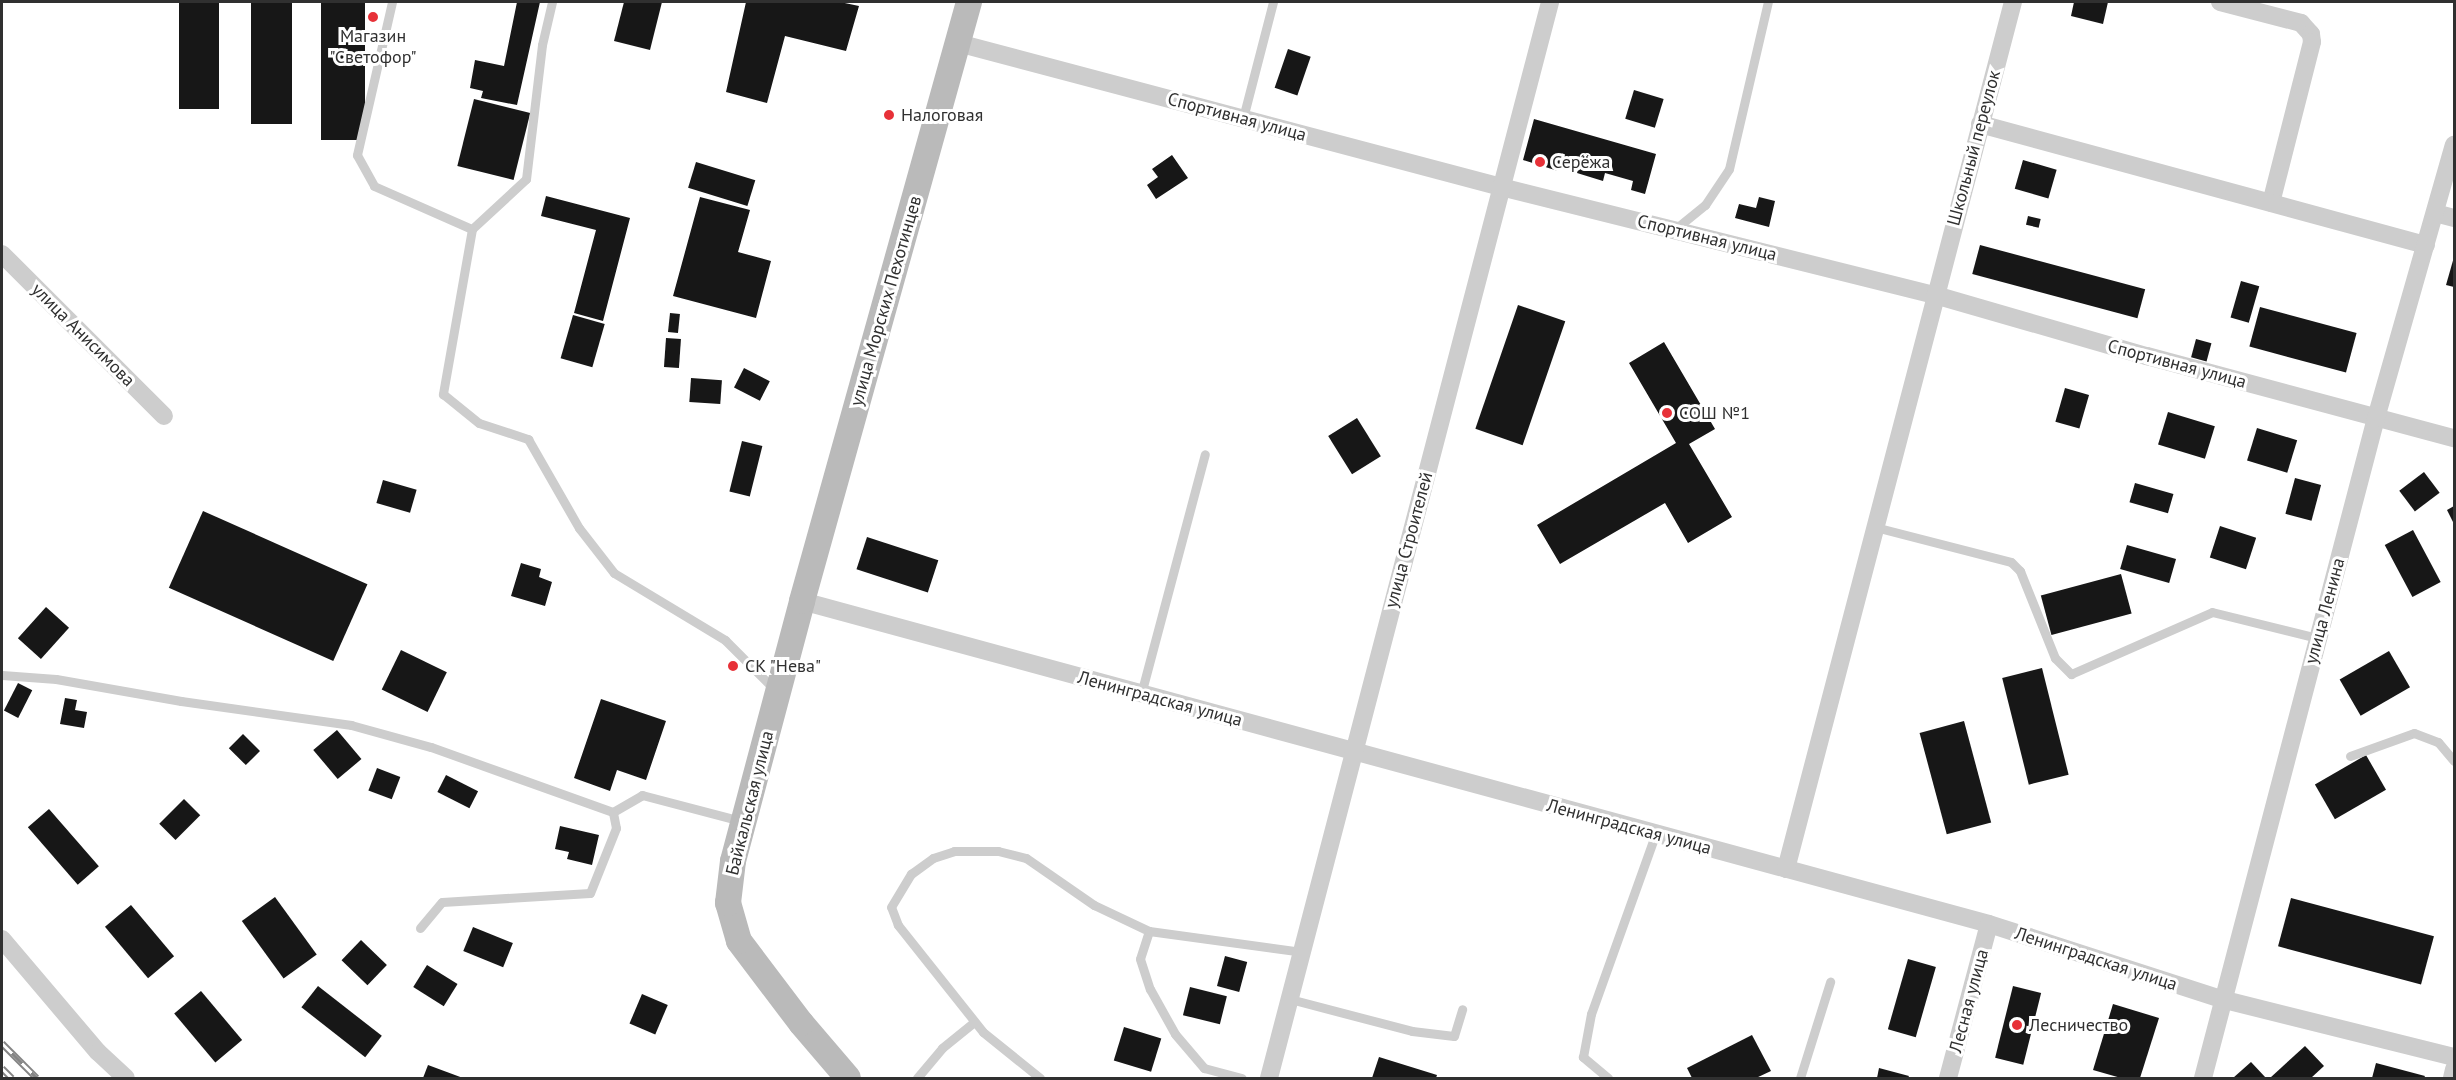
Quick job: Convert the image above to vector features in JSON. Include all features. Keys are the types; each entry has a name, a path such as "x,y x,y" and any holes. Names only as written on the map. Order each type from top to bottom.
{"street":[{"name":"улица Морских Пехотинцев","path":"802,601 969,2"},
{"name":"улица Строителей","path":"1269,1078 1550,2"},
{"name":"Школьный переулок","path":"1786,869 2013,2"},
{"path":"2220,2 2301,23 2311,34 2312,42 2271,203"},
{"name":"Спортивная улица","path":"958,43 1501,187 1935,295 2454,438"},
{"path":"1980,124 2426,245"},
{"name":"улица Ленина","path":"2203,1078 2376,418 2454,145"},
{"path":"2435,213 2454,218"},
{"name":"улица Анисимова","path":"2,254 164,416"},
{"name":"Байкальская улица","path":"802,601 733,861 728,903 739,940 801,1023 848,1078"},
{"name":"Ленинградская улица","path":"802,601 1655,835 1989,924 2225,1000 2454,1057"},
{"name":"Лесная улица","path":"1948,1078 1989,924"},
{"path":"2,939 98,1052 126,1078"},
{"path":"2452,1078 2454,1069"}],"lane":[{"path":"392,2 357,155 374,186 472,229"},
{"path":"552,2 542,45 526,179 472,229 443,394 479,423 528,439 579,528 614,573 725,640 777,693"},
{"path":"1243,118 1273,2"},
{"path":"1674,230 1705,205 1729,169 1768,2"},
{"path":"1141,694 1204,454"},
{"path":"1875,527 2011,562 2020,571 2055,658 2071,674 2212,612 2318,638"},
{"path":"2,675 56,679 181,701 351,725 431,747 613,812"},
{"path":"2350,756 2414,734 2438,742 2454,761"},
{"path":"613,812 642,795 744,822"},
{"path":"420,928 442,902 590,893 616,828 613,812"},
{"path":"1608,1078 1583,1057 1585,1046 1592,1014 1655,835"},
{"path":"1040,1078 974,1022 898,925 891,907 911,874 933,858 954,851 987,851 1026,858 1094,905 1149,931 1302,952"},
{"path":"1149,931 1140,959 1150,989 1175,1034 1204,1068 1242,1078"},
{"path":"1800,1078 1830,982"},
{"path":"1290,999 1412,1031 1454,1036 1462,1009"},
{"path":"917,1078 942,1048 974,1022"}],"building":[{"path":"179,2 219,2 219,109 179,109"},
{"path":"251,2 292,2 292,124 251,124"},
{"path":"321,2 365,2 365,140 321,140"},
{"path":"517,2 540,2 517,105 481,98 483,91 470,88 475,60 504,66"},
{"path":"624,2 662,2 650,50 614,41"},
{"path":"746,2 840,2 859,6 846,51 785,36 767,103 726,92"},
{"path":"2074,2 2108,2 2103,24 2071,16"},
{"path":"1288,49 1311,57 1297,96 1275,88"},
{"path":"1634,90 1664,99 1655,128 1625,119"},
{"path":"474,99 530,113 514,180 457,166"},
{"path":"1534,119 1656,154 1645,194 1631,190 1633,181 1605,173 1603,181 1577,173 1579,167 1561,162 1558,171 1523,160"},
{"path":"1172,155 1188,178 1156,199 1147,185 1158,177 1152,169"},
{"path":"2023,160 2057,170 2048,198 2015,189"},
{"path":"696,162 755,180 747,206 688,188"},
{"path":"546,196 630,218 603,321 574,313 596,230 541,216"},
{"path":"700,197 750,210 738,252 771,261 756,318 673,296"},
{"path":"1759,197 1775,201 1769,227 1735,218 1739,204 1756,208"},
{"path":"2028,216 2041,219 2039,228 2026,225"},
{"path":"1980,245 2145,289 2137,318 1972,274"},
{"path":"2454,257 2454,287 2446,285"},
{"path":"2241,281 2259,286 2249,323 2231,318"},
{"path":"1518,305 1565,321 1523,445 1475,429"},
{"path":"2260,307 2357,333 2346,372 2249,347"},
{"path":"670,313 680,314 678,333 668,332"},
{"path":"573,315 605,324 592,367 561,358"},
{"path":"666,338 681,339 679,368 664,367"},
{"path":"2196,339 2211,343 2207,361 2191,357"},
{"path":"1664,342 1715,429 1689,444 1732,517 1688,543 1665,503 1560,564 1537,525 1676,443 1629,363"},
{"path":"744,368 770,381 760,401 734,388"},
{"path":"691,378 722,380 720,404 689,402"},
{"path":"2065,388 2089,395 2079,429 2055,422"},
{"path":"2168,412 2215,426 2205,459 2158,445"},
{"path":"1357,418 1381,456 1352,474 1328,436"},
{"path":"2257,428 2297,440 2287,473 2247,461"},
{"path":"742,441 762,446 750,497 729,491"},
{"path":"2424,472 2440,493 2415,511 2399,491"},
{"path":"2295,478 2321,485 2312,521 2285,514"},
{"path":"383,480 417,490 410,513 376,503"},
{"path":"2135,483 2173,494 2168,513 2129,502"},
{"path":"2454,506 2454,524 2447,510"},
{"path":"203,511 367,584 333,661 169,588"},
{"path":"2220,526 2256,538 2246,569 2210,557"},
{"path":"2413,530 2441,582 2412,597 2385,545"},
{"path":"867,537 938,560 928,593 856,569"},
{"path":"2127,545 2176,559 2169,583 2120,569"},
{"path":"521,563 541,569 539,577 552,582 545,606 511,596"},
{"path":"2121,574 2132,614 2051,635 2041,595"},
{"path":"46,607 69,628 41,659 18,638"},
{"path":"401,650 447,672 428,712 382,690"},
{"path":"2389,651 2410,687 2361,716 2340,680"},
{"path":"2042,668 2069,775 2029,785 2002,678"},
{"path":"18,683 32,690 18,718 4,711"},
{"path":"65,698 77,700 75,710 87,712 84,728 60,724"},
{"path":"601,699 666,721 646,780 617,770 610,791 574,778"},
{"path":"1964,721 1991,822 1947,834 1920,733"},
{"path":"337,730 361,759 338,779 313,750"},
{"path":"243,734 260,751 246,765 229,748"},
{"path":"2366,755 2386,790 2335,819 2315,784"},
{"path":"377,768 400,777 392,799 368,790"},
{"path":"446,775 478,791 469,808 437,792"},
{"path":"184,799 200,815 176,840 159,824"},
{"path":"49,809 99,866 78,885 28,827"},
{"path":"560,826 599,835 592,865 567,859 569,852 555,849"},
{"path":"275,897 317,954 284,979 242,921"},
{"path":"2291,898 2434,936 2421,985 2278,946"},
{"path":"131,905 174,956 148,978 105,927"},
{"path":"473,927 513,943 503,967 463,951"},
{"path":"361,940 387,965 367,985 342,960"},
{"path":"1225,956 1247,962 1239,992 1217,986"},
{"path":"1908,959 1936,967 1916,1037 1888,1029"},
{"path":"427,965 458,984 444,1006 413,987"},
{"path":"318,986 382,1036 365,1057 301,1007"},
{"name":"Лесничество","path":"2013,986 2041,993 2023,1065 1995,1058"},
{"path":"1190,987 1227,996 1220,1024 1183,1015"},
{"path":"201,991 242,1040 215,1063 174,1013"},
{"path":"642,994 668,1005 655,1034 629,1023"},
{"path":"2113,1004 2159,1018 2140,1078 2121,1078 2093,1070"},
{"path":"1124,1027 1161,1038 1151,1072 1114,1060"},
{"path":"1752,1035 1771,1071 1756,1078 1692,1078 1687,1068"},
{"path":"2305,1046 2324,1066 2311,1078 2270,1078"},
{"path":"1379,1057 1437,1075 1436,1078 1372,1078"},
{"path":"2251,1062 2266,1078 2233,1078"},
{"path":"2376,1063 2425,1076 2424,1078 2372,1078"},
{"path":"428,1065 463,1078 423,1078"},
{"path":"1879,1068 1909,1076 1908,1078 1877,1078"}],"railway":[{"path":"2,1043 37,1078"},
{"path":"2,1068 12,1078"}],"place":[{"name":"Магазин \"Светофор\"","path":"373,17"},
{"name":"Налоговая","path":"889,115"},
{"name":"Серёжа","path":"1540,162"},
{"name":"СОШ №1","path":"1667,413"},
{"name":"СК \"Нева\"","path":"733,666"},
{"name":"Лесничество","path":"2017,1025"}]}
